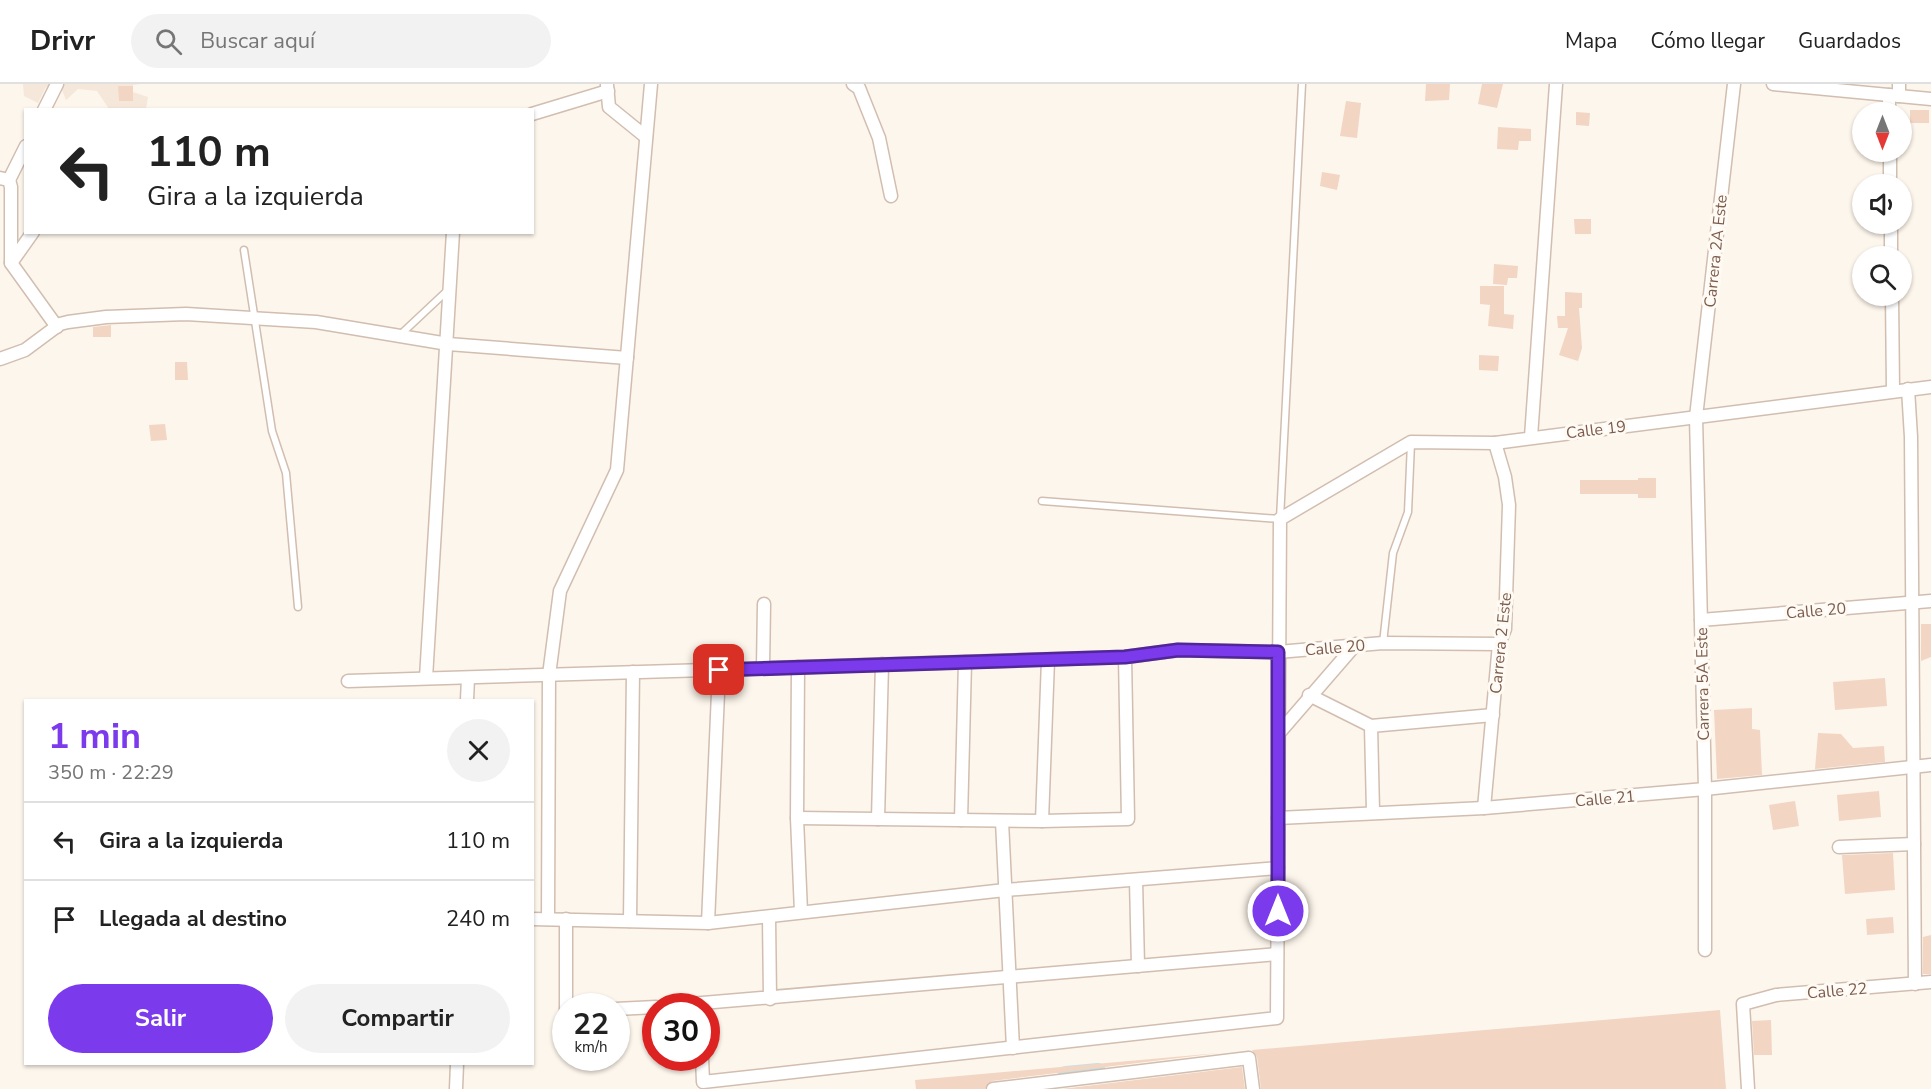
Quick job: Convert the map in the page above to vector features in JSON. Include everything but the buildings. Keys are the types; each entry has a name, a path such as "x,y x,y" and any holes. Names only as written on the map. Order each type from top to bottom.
{"street":[{"path":"45,108 57,84"},
{"path":"548,919 549,675 560,591 617,470 651,84"},
{"path":"853,84 859,88 879,138 891,196"},
{"path":"1531,437 1556,84"},
{"name":"Carrera 2A Este","path":"1696,417 1734,84"},
{"path":"1773,84 1896,92 1931,99"},
{"path":"534,113 608,88 609,107 646,137"},
{"path":"24,149 4,179 11,188 11,263 57,327"},
{"path":"11,263 32,234"},
{"path":"426,678 453,234"},
{"path":"1892,306 1893,390"},
{"path":"0,359 25,350 57,327 68,322 106,317 186,314 316,322 448,344 627,358"},
{"name":"Calle 19","path":"1411,442 1495,443 1893,390 1931,387"},
{"path":"1908,389 1915,984"},
{"name":"Carrera 5A Este","path":"1696,417 1705,789 1705,950"},
{"path":"703,1071 703,1082 1277,1018 1280,519 1411,442"},
{"name":"Carrera 2 Este","path":"1484,808 1499,644 1505,629 1509,505 1505,477 1495,443"},
{"name":"Calle 20","path":"1701,620 1931,601"},
{"path":"763,668 764,604"},
{"name":"Calle 20","path":"348,681 1048,660 1125,657 1178,650 1278,652 1383,643 1499,644"},
{"path":"1279,733 1309,695 1356,644"},
{"path":"797,818 1042,821 1128,819 1125,657"},
{"path":"1042,821 1048,660"},
{"path":"961,820 965,662"},
{"path":"878,819 882,664"},
{"path":"798,667 797,818 801,912"},
{"path":"708,923 719,670"},
{"path":"630,921 633,672"},
{"path":"468,678 468,699"},
{"path":"1309,695 1371,726 1492,715"},
{"path":"1371,726 1372,811"},
{"name":"Calle 21","path":"1278,818 1372,811 1484,808 1705,789 1931,765"},
{"path":"1002,820 1013,1048"},
{"path":"1839,847 1914,844"},
{"path":"534,919 708,923 1005,890 1278,868"},
{"path":"1136,880 1138,966"},
{"path":"769,917 770,999"},
{"path":"566,920 566,993"},
{"path":"720,1004 1277,954"},
{"name":"Calle 22","path":"1748,1089 1743,1004 1776,995 1931,982"},
{"path":"993,1089 1066,1084 1249,1058 1253,1089"},
{"path":"456,1089 457,1065"}],"lane":[{"path":"1042,501 1280,519 1302,84"},
{"path":"244,250 272,431 286,473 298,607"},
{"path":"399,335 450,288"},
{"path":"1383,643 1393,553 1408,512 1411,442"}],"shaded area":[{"path":"23,84 141,84 133,85 133,92 148,97 146,108 108,108 97,91 78,89 66,100 60,85 46,87 38,103 24,96"}],"waterway":[{"path":"1066,1074 1098,1071"}],"route":[{"path":"719,670 1125,657 1178,650 1278,652 1278,911"}]}
